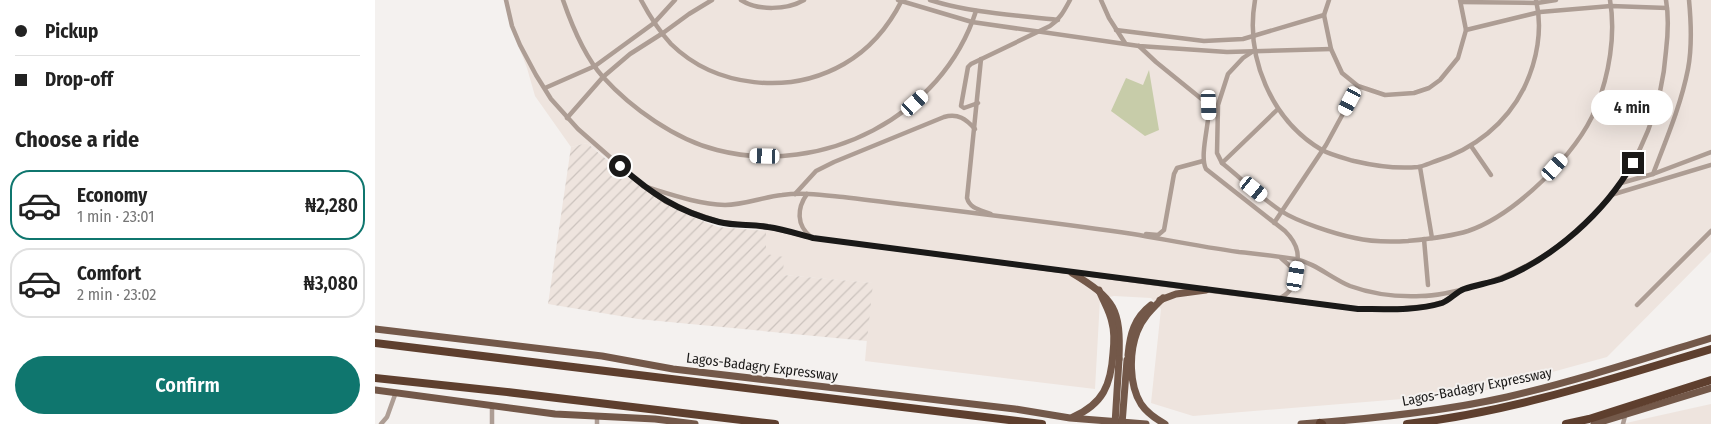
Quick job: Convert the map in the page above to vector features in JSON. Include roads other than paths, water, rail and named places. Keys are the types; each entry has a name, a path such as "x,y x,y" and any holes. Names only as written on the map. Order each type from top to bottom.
{"highway":[{"name":"Lagos-Badagry Expressway","path":"375,343 1042,424"},
{"name":"Lagos-Badagry Expressway","path":"1407,424 1506,407 1557,395 1711,349"},
{"path":"375,378 775,424"},
{"path":"1566,424 1589,419 1711,380"}],"main road":[{"path":"1072,273 1099,290 1111,304 1118,319 1123,360 1123,424"},
{"path":"1070,418 1087,410 1099,400 1104,393 1110,376 1114,346 1113,327 1099,290"},
{"path":"1115,424 1123,360 1135,321 1145,309 1163,298 1176,294 1206,290"},
{"path":"1163,298 1148,313 1137,332 1132,361 1133,382 1138,399 1146,411 1165,424"},
{"name":"Lagos-Badagry Expressway","path":"375,329 601,356 673,368 1015,409 1070,418 1147,424"},
{"name":"Lagos-Badagry Expressway","path":"1301,424 1407,414 1505,397 1562,383 1711,338"},
{"path":"1594,424 1610,422 1711,388"},
{"path":"375,390 597,421 695,424"}],"street":[{"path":"506,0 512,26 520,45 536,75 567,118 643,186 666,202 720,222 769,227 813,238 1358,309 1405,308 1443,302 1463,290"},
{"path":"563,0 573,28 595,66 603,77 647,117 679,136 716,150 748,155 783,156 814,152 853,140 876,130 904,112 925,93 943,72 959,48 976,11"},
{"path":"641,0 654,23 671,43 698,64 715,73 743,81 786,82 814,77 844,64 870,45 880,34 901,0 972,22 1139,46 1227,52 1331,49"},
{"path":"545,88 595,66 654,23 675,0"},
{"path":"567,118 603,77 630,54 712,0"},
{"path":"741,0 757,6 771,8 786,6 804,0"},
{"path":"929,0 948,6 976,11 1058,20"},
{"path":"978,103 964,108 961,106 968,67 1039,32 1058,20 1070,0"},
{"path":"1101,0 1116,30 1125,43"},
{"path":"1255,0 1253,36 1255,50 1267,88 1278,109 1301,134 1323,150 1371,165 1420,167 1447,158 1471,146 1495,127 1514,107 1529,77 1536,55 1540,12 1537,2"},
{"path":"1329,0 1324,15 1331,49 1342,73 1358,86 1385,96 1414,93 1429,88 1440,80 1458,58 1466,30 1461,1 1537,2 1556,0"},
{"path":"1255,50 1243,58 1228,74 1218,106 1217,152 1222,163 1282,212 1322,229 1357,239 1393,242 1432,238 1468,231 1497,217 1523,199 1566,155 1595,109 1604,81 1612,29 1610,0"},
{"path":"643,186 696,201 727,205 795,194 843,197 1132,234 1299,260 1350,286 1399,296 1422,296 1463,290 1502,278 1537,260 1564,243 1589,220 1621,183 1640,150 1652,123 1660,92 1665,64 1668,24 1666,0"},
{"path":"1653,174 1673,123 1689,68 1691,16 1689,0"},
{"path":"1466,30 1540,12 1611,6 1667,8"},
{"path":"1116,30 1204,41 1243,39 1324,15"},
{"path":"1139,46 1209,105 1203,161 1206,169 1291,236 1297,248 1299,260 1296,276 1289,293 1277,299"},
{"path":"981,59 967,198 973,208 999,217"},
{"path":"1274,223 1323,150 1358,86"},
{"path":"1222,163 1278,109"},
{"path":"795,194 816,171 945,117 955,115 962,117 975,129"},
{"path":"1471,146 1491,175"},
{"path":"1621,183 1653,174 1711,152"},
{"path":"1132,234 1158,234 1165,230 1175,170 1181,166 1203,161"},
{"path":"1610,195 1711,165"},
{"path":"1420,167 1432,238"},
{"path":"807,194 801,205 799,216 804,230 813,238"},
{"path":"1637,304 1711,230"},
{"path":"1424,239 1428,285"},
{"path":"1281,258 1291,267 1296,276"},
{"path":"381,424 387,418 396,392"},
{"path":"492,406 492,424"},
{"path":"1623,424 1625,416"}]}
